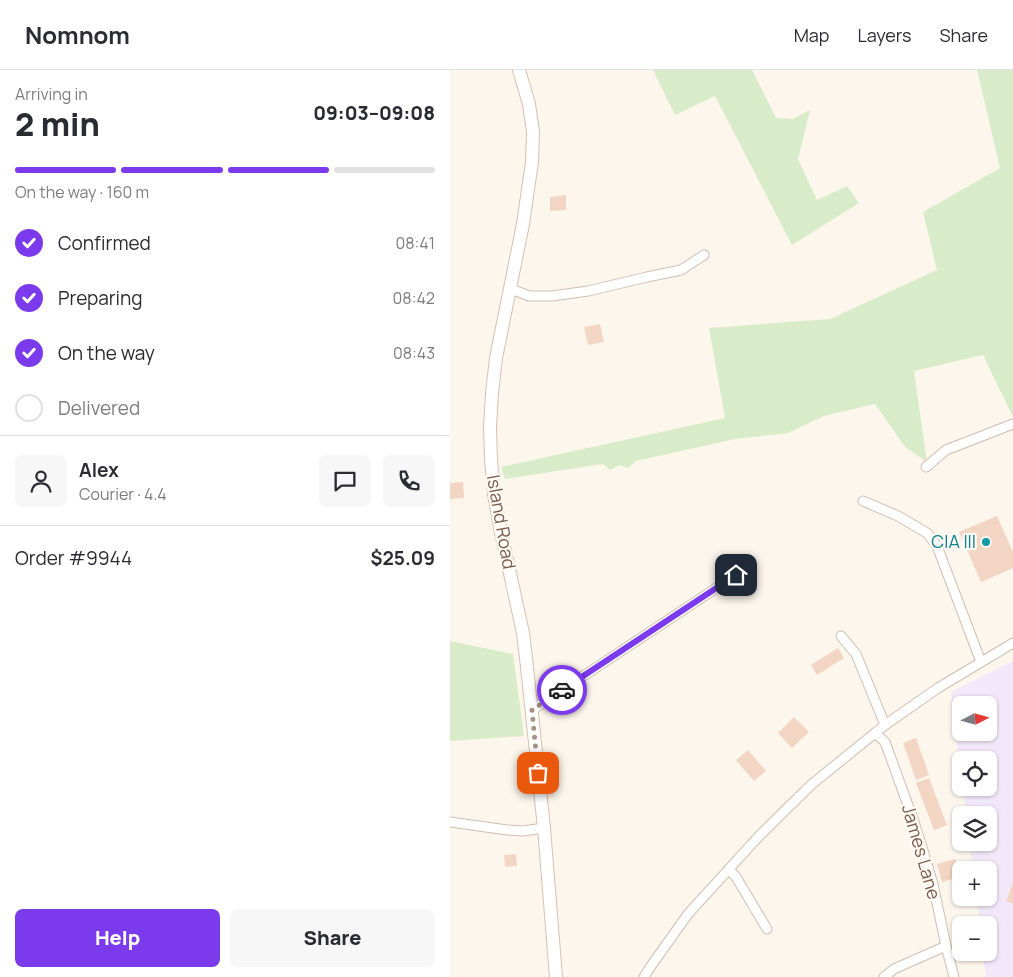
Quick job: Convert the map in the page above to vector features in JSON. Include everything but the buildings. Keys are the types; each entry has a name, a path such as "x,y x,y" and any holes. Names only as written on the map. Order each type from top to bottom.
{"street":[{"name":"Island Road","path":"519,70 529,104 532,124 532,162 523,224 496,358 490,427 491,460 500,528 523,633 544,828 556,977"},
{"path":"510,289 529,296 552,296 588,291 681,270 704,255"},
{"path":"926,467 946,450 1012,427"},
{"path":"863,501 898,516 927,533 937,546 981,662"},
{"path":"532,710 736,575"},
{"path":"841,636 856,654 886,725"},
{"path":"644,977 688,914 760,835 812,784 875,733 938,688 1013,643"},
{"name":"James Lane","path":"875,733 884,742 914,820 933,884 954,977"},
{"path":"450,822 522,831 544,828"},
{"path":"729,870 736,877 767,929"},
{"path":"884,977 894,969 946,946"}],"shaded area":[{"path":"1013,661 1013,977 986,977 984,961 997,961 997,916 979,916 978,906 997,906 997,861 972,861 971,851 997,851 997,806 965,806 964,796 997,796 997,751 958,751 957,741 998,741 998,696 952,696 952,700 951,692"}],"green space":[{"path":"653,70 752,70 776,118 793,119 810,110 798,159 817,200 847,186 859,203 792,245 715,96 675,115"},
{"path":"977,70 1013,70 1013,417 983,355 914,371 927,462 905,447 875,404 824,416 788,433 735,439 636,461 628,468 619,465 610,470 603,464 505,479 501,467 725,418 709,328 830,319 937,270 923,212 1000,168"},
{"path":"450,641 513,654 524,736 450,741"}],"way so far":[{"path":"538,773 532,710 562,690"}],"place":[{"name":"CIA III","path":"986,542"}],"route":[{"path":"562,690 736,575"}]}
